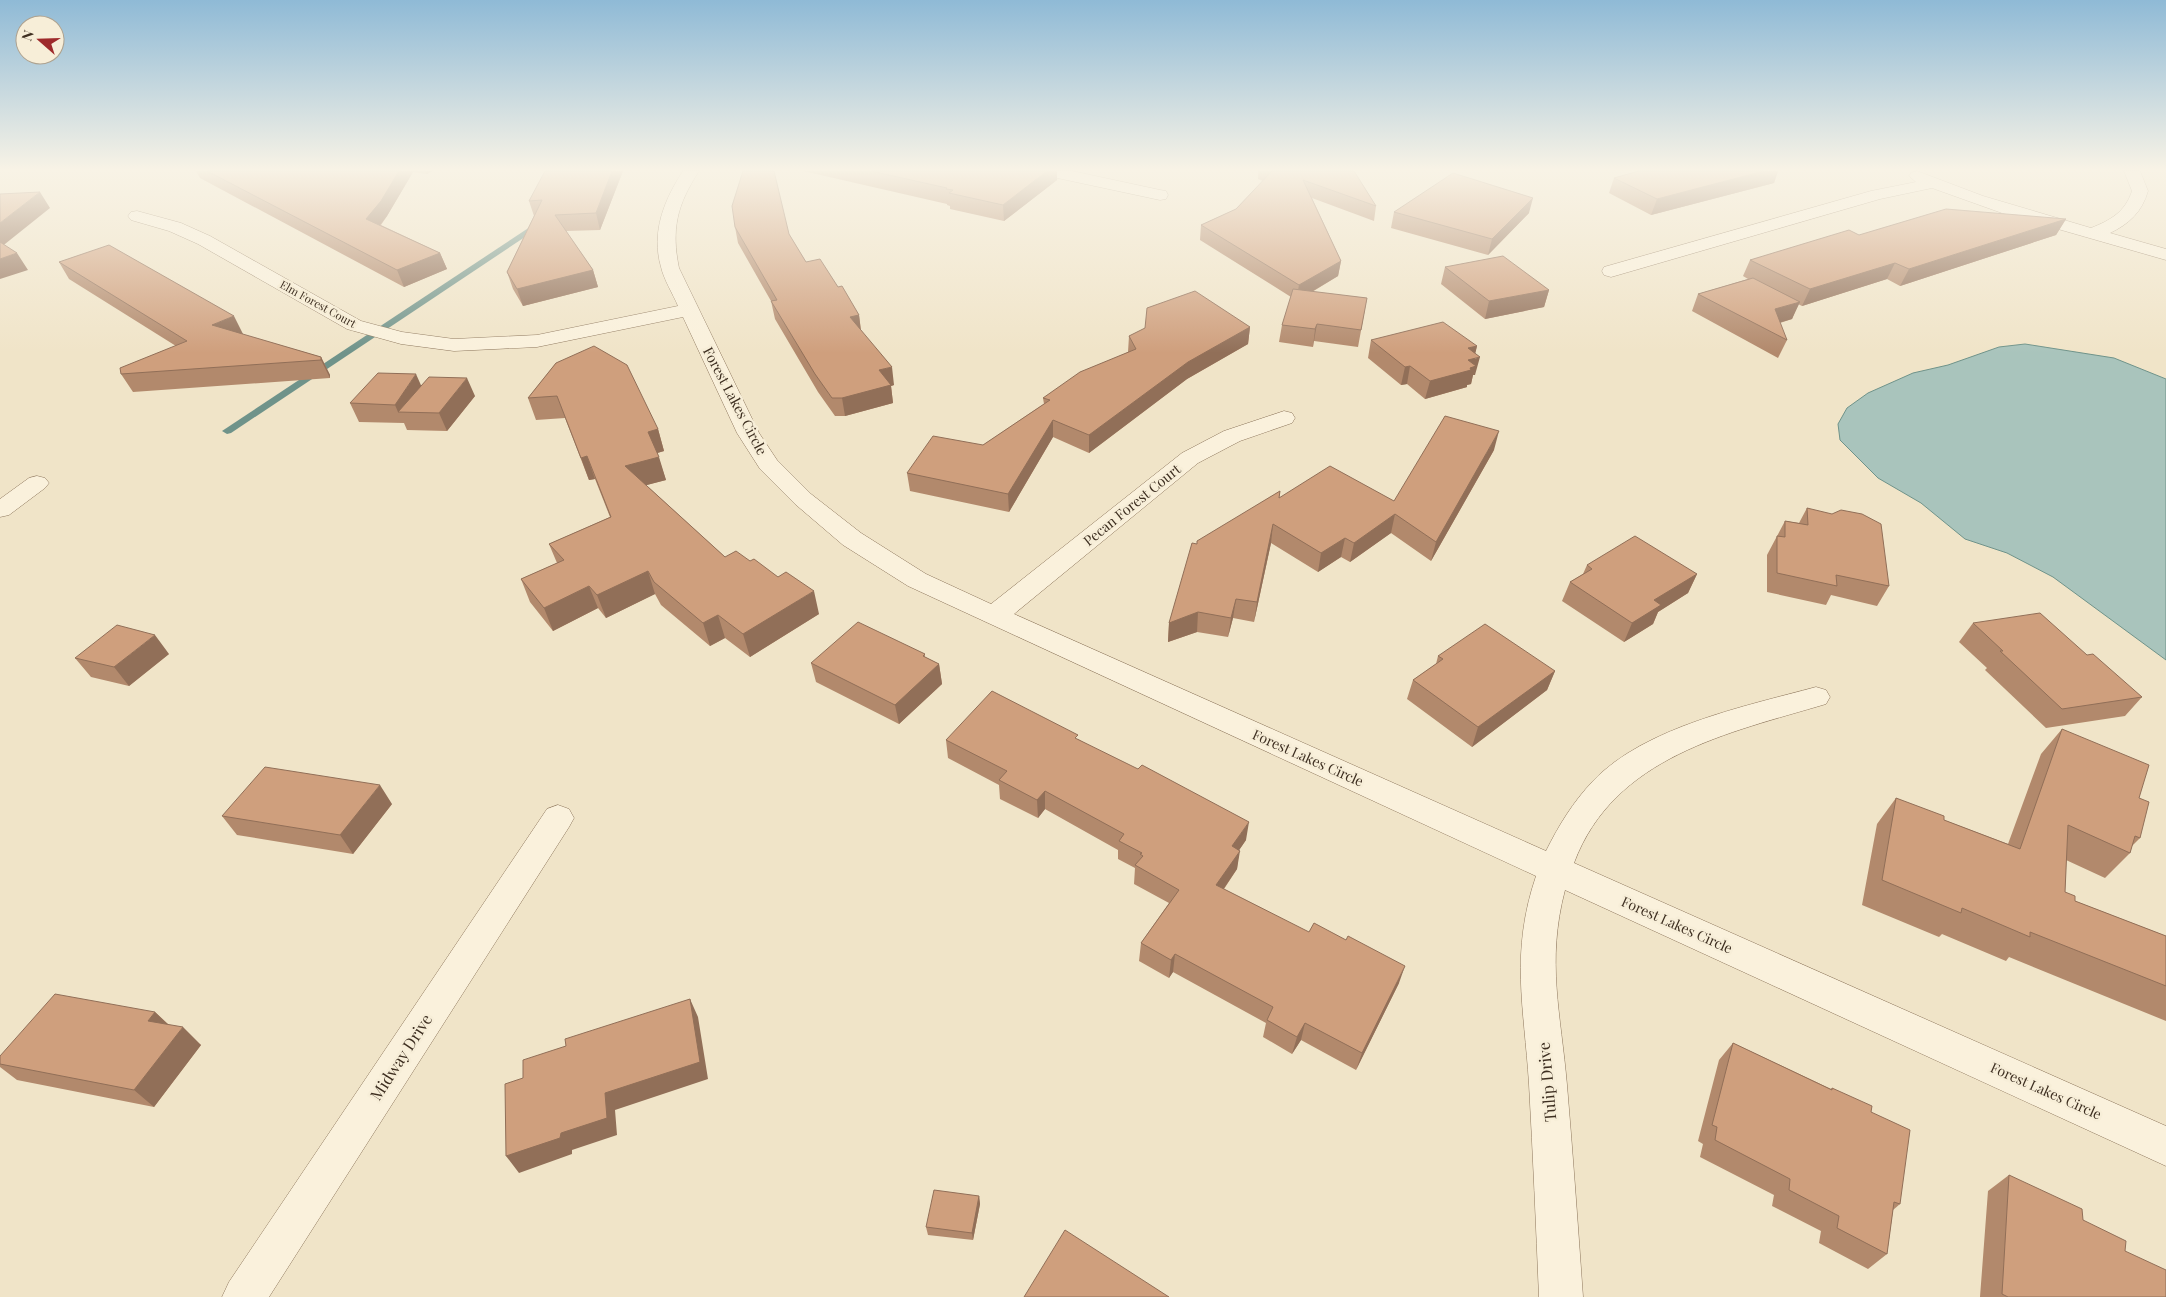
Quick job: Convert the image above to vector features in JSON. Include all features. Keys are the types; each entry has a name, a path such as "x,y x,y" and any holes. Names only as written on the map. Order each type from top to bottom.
{"street":[{"name":"Elm Forest Court","path":"185,232 204,240 354,324 401,338 454,346 537,341 688,310"},
{"name":"Forest Lakes Circle","path":"667,232 666,249 670,268 688,310 748,433 768,464 803,499 852,539 917,580 2166,1146"},
{"path":"1610,271 1749,232"},
{"path":"2090,232 2166,255"},
{"path":"2095,233 2099,232"},
{"name":"Pecan Forest Court","path":"994,616 1190,458 1232,436 1284,418"},
{"path":"0,510 37,483"},
{"name":"Tulip Drive","path":"1561,1297 1548,1080 1539,999 1537,955 1544,903 1554,870 1568,837 1594,799 1624,772 1666,745 1723,725 1816,697"},
{"name":"Midway Drive","path":"244,1297 558,818"}],"water":[{"path":"2025,344 2114,358 2166,379 2166,660 2053,577 2007,553 1965,539 1921,503 1878,478 1840,440 1838,424 1847,408 1868,393 1913,373 1948,365 1999,347"}],"building":[{"path":"323,232 393,232 440,253 397,270"},
{"path":"527,232 566,232 593,270 517,289 507,272"},
{"path":"738,232 788,232 806,262 820,259 838,287 842,286 859,315 850,317 892,367 879,370 891,385 842,398 832,398 815,374 771,301 777,300"},
{"path":"1212,232 1327,232 1341,261 1299,285"},
{"path":"1465,232 1499,232 1492,239"},
{"path":"1844,232 1852,232 1859,235 1871,232 2027,232 1909,269 1895,263 1810,289 1750,260"},
{"path":"0,242 17,253 0,259"},
{"path":"109,245 234,316 212,325 321,357 321,360 121,374 120,368 187,341 59,262"},
{"path":"1503,256 1549,290 1489,301 1445,267"},
{"path":"1753,278 1800,302 1775,309 1787,340 1698,294"},
{"path":"1293,289 1367,298 1361,330 1317,324 1315,329 1282,325"},
{"path":"1195,291 1250,327 1188,362 1089,435 1053,420 1008,494 907,473 933,436 983,445 1050,400 1043,398 1080,372 1136,349 1129,336 1145,328 1147,308"},
{"path":"1443,322 1477,346 1468,348 1480,357 1468,360 1476,366 1470,368 1471,370 1430,381 1410,366 1405,367 1371,340"},
{"path":"594,346 627,365 658,429 648,432 659,457 625,466 725,557 736,551 750,561 754,559 778,577 786,572 814,591 743,634 718,615 703,623 654,582 648,571 597,595 589,586 544,608 521,579 564,560 549,544 611,517 587,456 581,458 557,396 528,398 556,363"},
{"path":"378,373 416,374 395,405 350,403"},
{"path":"429,377 467,378 439,413 398,412"},
{"path":"1445,416 1499,431 1436,542 1395,514 1354,543 1345,538 1321,553 1273,524 1257,602 1236,599 1231,618 1198,612 1169,623 1192,543 1197,544 1197,541 1280,491 1279,498 1330,466 1394,501"},
{"path":"1807,508 1832,514 1841,510 1862,514 1881,524 1889,586 1836,575 1837,586 1777,573 1777,536 1785,537 1785,521 1808,525"},
{"path":"1635,536 1697,574 1654,600 1661,605 1632,623 1570,582 1592,569 1587,565"},
{"path":"2040,613 2087,655 2093,654 2142,697 2062,709 1973,623"},
{"path":"858,622 925,654 923,656 939,664 895,705 811,663"},
{"path":"1485,624 1555,671 1478,727 1413,680 1443,659 1438,656"},
{"path":"117,625 155,635 114,667 75,658"},
{"path":"992,691 1078,735 1075,738 1138,769 1142,765 1249,822 1232,846 1240,851 1216,885 1309,932 1314,923 1346,940 1348,936 1405,966 1362,1053 1305,1023 1297,1037 1267,1020 1273,1007 1175,954 1171,960 1141,943 1179,890 1135,865 1143,856 1140,854 1142,853 1119,841 1124,834 1045,791 1037,800 999,780 1007,771 946,740"},
{"path":"2062,729 2149,765 2139,798 2149,802 2140,838 2135,836 2130,853 2068,825 2065,892 2075,896 2075,901 2166,936 2166,986 2030,932 2030,937 1962,908 1961,913 1882,880 1896,798 1944,816 1944,820 2020,849"},
{"path":"265,767 380,785 340,835 222,816"},
{"path":"55,994 155,1012 148,1021 183,1027 134,1090 0,1064 0,1056"},
{"path":"690,999 700,1062 605,1093 607,1118 561,1133 560,1138 506,1156 505,1084 523,1078 523,1060 566,1046 565,1039"},
{"path":"1733,1043 1832,1090 1832,1088 1872,1106 1871,1112 1910,1130 1900,1204 1894,1202 1887,1254 1837,1228 1839,1216 1789,1190 1790,1179 1715,1140 1717,1127 1712,1125"},
{"path":"2009,1175 2082,1209 2083,1220 2126,1241 2125,1251 2166,1270 2166,1297 2008,1297 2002,1294"},
{"path":"934,1190 979,1196 972,1233 926,1227"},
{"path":"1065,1230 1169,1297 1024,1297"}],"waterway":[{"path":"227,431 529,232"}]}
